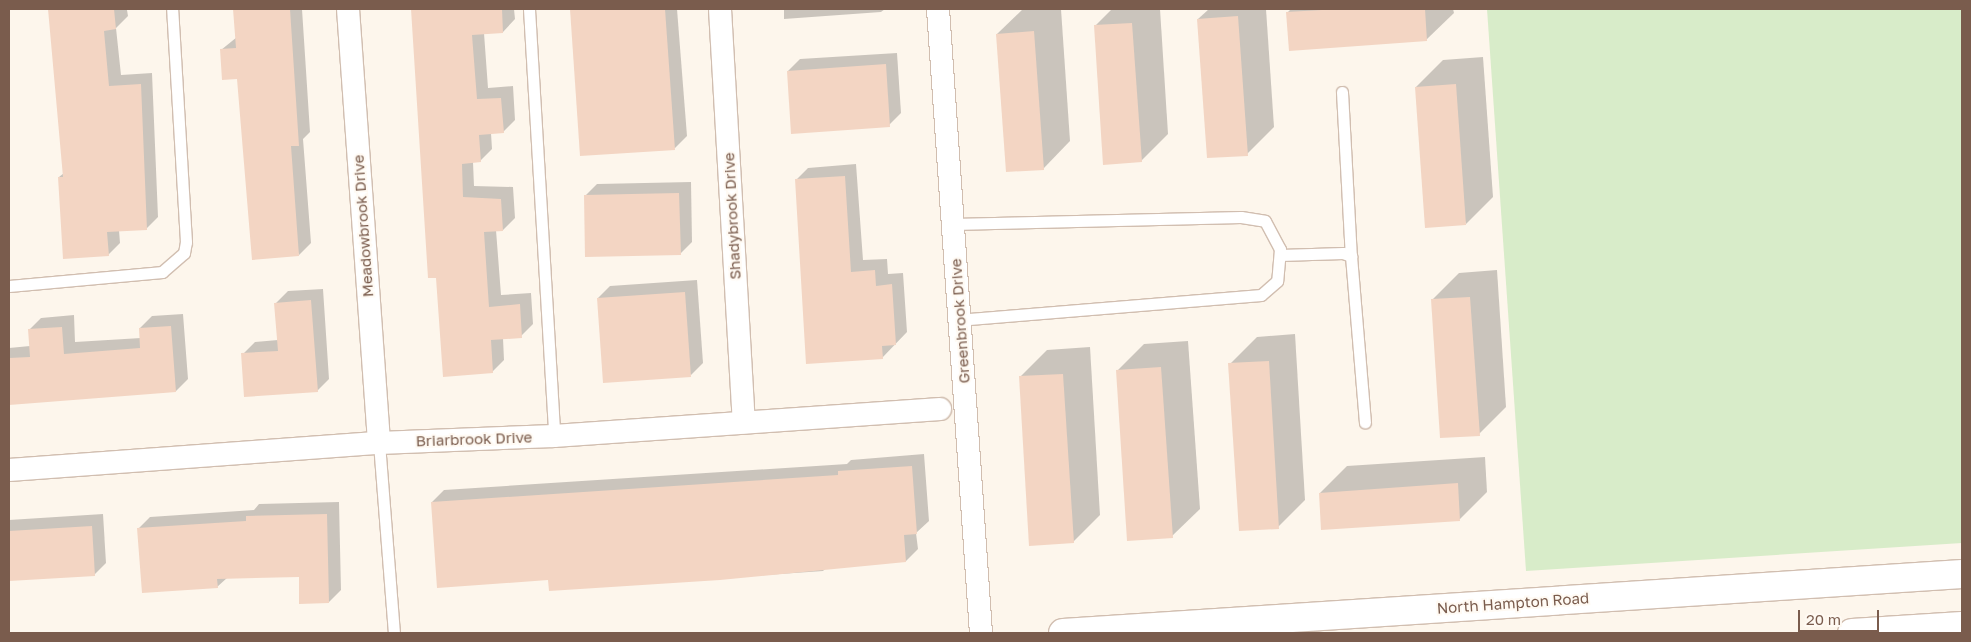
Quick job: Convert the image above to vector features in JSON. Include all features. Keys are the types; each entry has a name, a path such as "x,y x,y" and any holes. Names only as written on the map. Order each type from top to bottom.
{"main road":[{"name":"North Hampton Road","path":"1063,633 1157,630 1962,574"},
{"path":"1852,633 1962,626"}],"street":[{"name":"Meadowbrook Drive","path":"348,9 379,443"},
{"name":"Shadybrook Drive","path":"720,9 744,422"},
{"name":"Greenbrook Drive","path":"938,9 981,633"},
{"name":"Briarbrook Drive","path":"9,470 379,443 554,436 940,409"}],"lane":[{"path":"9,286 162,272 184,254 186,242 172,9"},
{"path":"528,9 554,436"},
{"path":"1342,92 1365,422"},
{"path":"953,224 1241,217 1265,221 1280,248 1277,281 1261,295 960,320"},
{"path":"1280,255 1343,252 1352,256"},
{"path":"379,443 394,633"}],"green space":[{"path":"1487,9 1962,9 1962,543 1526,571"}],"building":[{"path":"48,9 114,9 116,29 104,31 109,86 141,84 147,230 107,232 109,256 63,259 58,177 63,177"},
{"path":"233,9 290,9 299,146 291,146 299,256 252,260 237,79 222,80 220,49 236,48"},
{"path":"411,9 502,9 503,33 472,35 477,99 501,98 504,133 479,135 481,162 462,164 463,197 501,199 503,231 484,232 489,307 520,304 522,338 491,340 493,373 443,377 436,278 428,278"},
{"path":"570,9 665,9 675,150 580,156"},
{"path":"1340,9 1425,9 1427,41 1289,51 1286,12"},
{"path":"1238,16 1248,156 1207,158 1197,19"},
{"path":"1132,23 1142,162 1103,165 1094,25"},
{"path":"1034,31 1044,170 1006,172 996,34"},
{"path":"886,64 890,127 791,134 787,71"},
{"path":"1456,84 1466,225 1425,228 1415,87"},
{"path":"845,176 851,272 875,270 876,286 892,284 896,345 882,346 883,359 806,364 795,179"},
{"path":"679,193 681,255 585,257 584,195"},
{"path":"685,292 691,377 603,383 597,298"},
{"path":"1470,297 1480,436 1440,438 1431,299"},
{"path":"311,300 318,392 244,397 241,353 278,351 274,303"},
{"path":"171,326 176,392 9,405 9,358 30,357 28,329 62,327 64,354 140,348 139,328"},
{"path":"1269,361 1279,529 1239,531 1228,363"},
{"path":"1161,367 1173,538 1127,541 1116,370"},
{"path":"1063,374 1074,543 1029,546 1019,376"},
{"path":"912,466 917,534 904,535 906,562 720,580 549,591 548,580 437,588 431,502 838,475 838,471"},
{"path":"1458,483 1460,521 1321,530 1319,493"},
{"path":"327,514 329,603 299,604 299,577 217,579 218,588 142,593 137,528 246,521 246,516"},
{"path":"92,526 95,576 9,581 9,531"}]}
